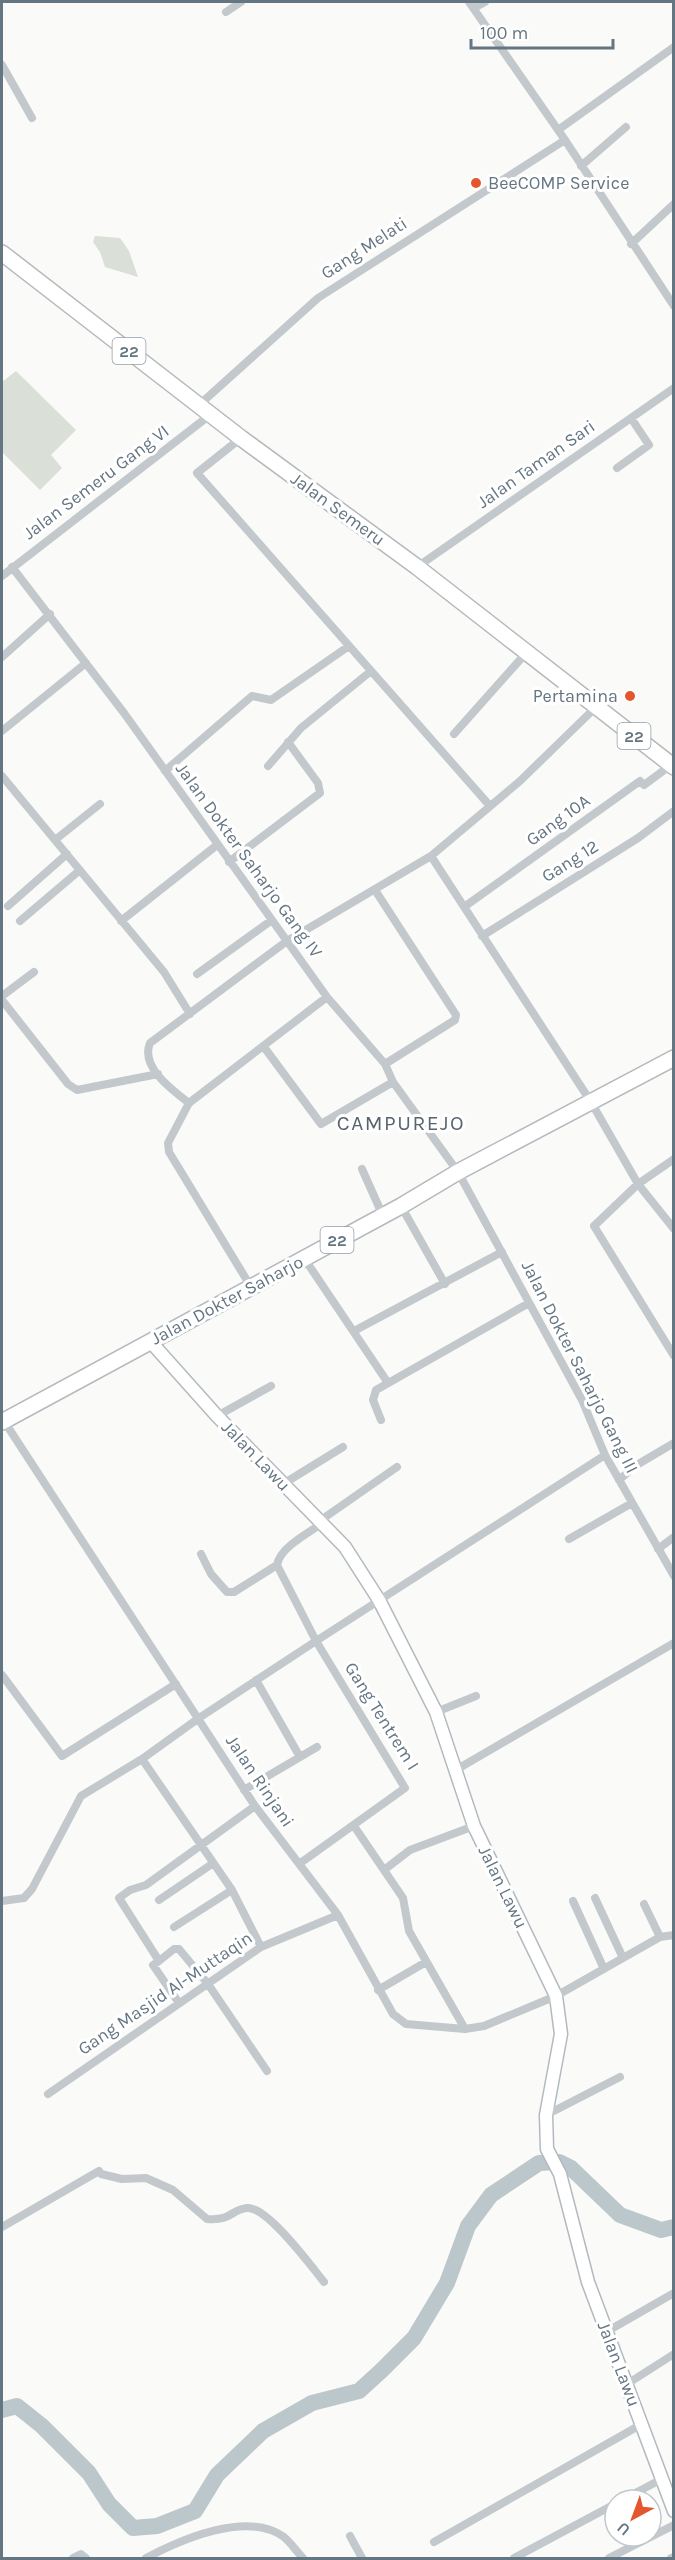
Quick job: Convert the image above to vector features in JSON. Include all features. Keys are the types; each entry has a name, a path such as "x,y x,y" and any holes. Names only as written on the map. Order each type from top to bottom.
{"highway":[{"name":"Jalan Semeru","path":"2,253 241,438 417,567 672,766"},
{"name":"Jalan Dokter Saharjo","path":"3,1421 383,1216 458,1172 674,1058"}],"street":[{"path":"226,12 241,2"},
{"path":"485,2 472,5 565,140 631,244 674,306"},
{"path":"558,130 674,47"},
{"path":"2,65 32,118"},
{"path":"581,166 626,127"},
{"name":"Gang Melati","path":"205,410 318,298 565,140"},
{"path":"631,244 674,204"},
{"name":"Jalan Taman Sari","path":"417,567 674,388"},
{"name":"Jalan Semeru Gang VI","path":"2,576 205,410"},
{"path":"617,468 649,445 631,418"},
{"path":"241,438 199,469 198,473 490,806"},
{"name":"Jalan Dokter Saharjo Gang IV","path":"12,567 86,663 327,997 386,1064 393,1082 458,1172"},
{"path":"2,657 50,614"},
{"path":"165,771 252,696 256,695 267,702 271,700 349,646"},
{"path":"454,734 527,652"},
{"path":"2,731 86,663"},
{"path":"268,766 300,728 371,671"},
{"path":"189,1103 169,1088 152,1066 147,1051 150,1042 287,940 431,856 490,806 596,707"},
{"path":"229,862 320,793 318,783 288,742"},
{"name":"Gang 10A","path":"464,907 640,781 644,785 672,766"},
{"path":"2,776 164,972 190,1014"},
{"path":"55,840 100,804"},
{"name":"Gang 12","path":"482,936 638,838 674,811"},
{"path":"121,921 217,844"},
{"path":"8,906 67,854"},
{"path":"431,856 591,1102 638,1184 674,1229"},
{"path":"20,921 80,870"},
{"path":"375,890 456,1015 455,1020 386,1064"},
{"path":"197,974 272,920"},
{"path":"34,972 2,998 68,1084 77,1090 158,1074"},
{"path":"251,1287 167,1148 189,1103 327,997"},
{"path":"264,1047 321,1124 393,1082"},
{"path":"674,1159 638,1184 595,1223 594,1229 674,1356"},
{"path":"362,1169 383,1216"},
{"name":"Jalan Dokter Saharjo Gang III","path":"458,1172 582,1400 605,1455 674,1576"},
{"path":"400,1206 445,1284"},
{"path":"354,1332 502,1252"},
{"path":"304,1258 388,1383"},
{"path":"381,1420 372,1395 375,1390 529,1303"},
{"name":"Jalan Lawu","path":"150,1341 217,1416 322,1521 358,1565 379,1600 436,1712 474,1826 556,1996 561,2034 546,2115 547,2148 560,2174 581,2261 642,2424 660,2480 674,2511"},
{"path":"217,1416 271,1386"},
{"name":"Jalan Rinjani","path":"3,1421 244,1790 338,1915 378,1990 399,2021 406,2024 465,2029 484,2026 556,1996 660,1936"},
{"path":"619,1480 635,1466 674,1443"},
{"path":"283,1484 343,1447"},
{"path":"2,1901 24,1898 32,1889 81,1796 142,1759 256,1680 605,1455"},
{"path":"316,1641 277,1565 278,1559 322,1521 397,1467"},
{"path":"569,1539 632,1503"},
{"path":"658,1549 674,1537"},
{"path":"201,1554 211,1574 227,1592 234,1592 277,1565"},
{"name":"Gang Tentrem I","path":"298,1864 404,1791 405,1785 316,1641"},
{"path":"454,1771 674,1643"},
{"path":"2,1675 5,1685 62,1756 176,1684"},
{"path":"256,1680 300,1757"},
{"path":"436,1712 476,1696"},
{"path":"244,1790 317,1747"},
{"path":"142,1759 232,1890 248,1916 261,1947"},
{"path":"159,1960 119,1898 130,1890 146,1885 255,1806"},
{"path":"354,1826 403,1898 409,1931 465,2029"},
{"path":"384,1870 410,1850 474,1826"},
{"path":"159,1900 212,1864"},
{"path":"174,1927 232,1890"},
{"path":"595,1898 623,1958"},
{"path":"573,1901 604,1969"},
{"path":"644,1904 660,1936 674,1935"},
{"name":"Gang Masjid Al-Muttaqin","path":"48,2094 261,1947 338,1915"},
{"path":"179,2003 153,1965 174,1949 179,1949 208,1984 267,2071"},
{"path":"378,1990 426,1962"},
{"path":"546,2115 620,2077"},
{"path":"2,2227 99,2171 101,2174 122,2180 146,2178 173,2190 207,2219 229,2218 239,2210 249,2208 261,2213 290,2241 324,2282"},
{"path":"606,2332 674,2293"},
{"path":"627,2384 674,2354"},
{"path":"434,2542 642,2424"},
{"path":"645,2488 660,2480"},
{"path":"514,2559 603,2511"},
{"path":"609,2559 674,2525"},
{"path":"146,2559 176,2542 237,2527 255,2528 284,2537 303,2559"},
{"path":"350,2536 362,2559"},
{"path":"73,2559 81,2554 86,2559"}],"shaded area":[{"path":"95,236 120,238 129,251 138,277 105,267 100,252 93,242"},
{"path":"16,371 76,430 51,455 62,468 40,490 2,452 2,382"}],"waterway":[{"path":"2,2410 17,2406 42,2426 89,2473 109,2504 133,2528 157,2526 195,2511 217,2475 263,2431 312,2403 359,2391 382,2370 414,2338 447,2283 468,2226 491,2195 539,2163 559,2162 571,2168 620,2215 661,2230 674,2227"}],"place":[{"name":"BeeCOMP Service","path":"476,183"},
{"name":"Pertamina","path":"630,696"}],"district":[{"name":"CAMPUREJO","path":"401,1123"}]}
